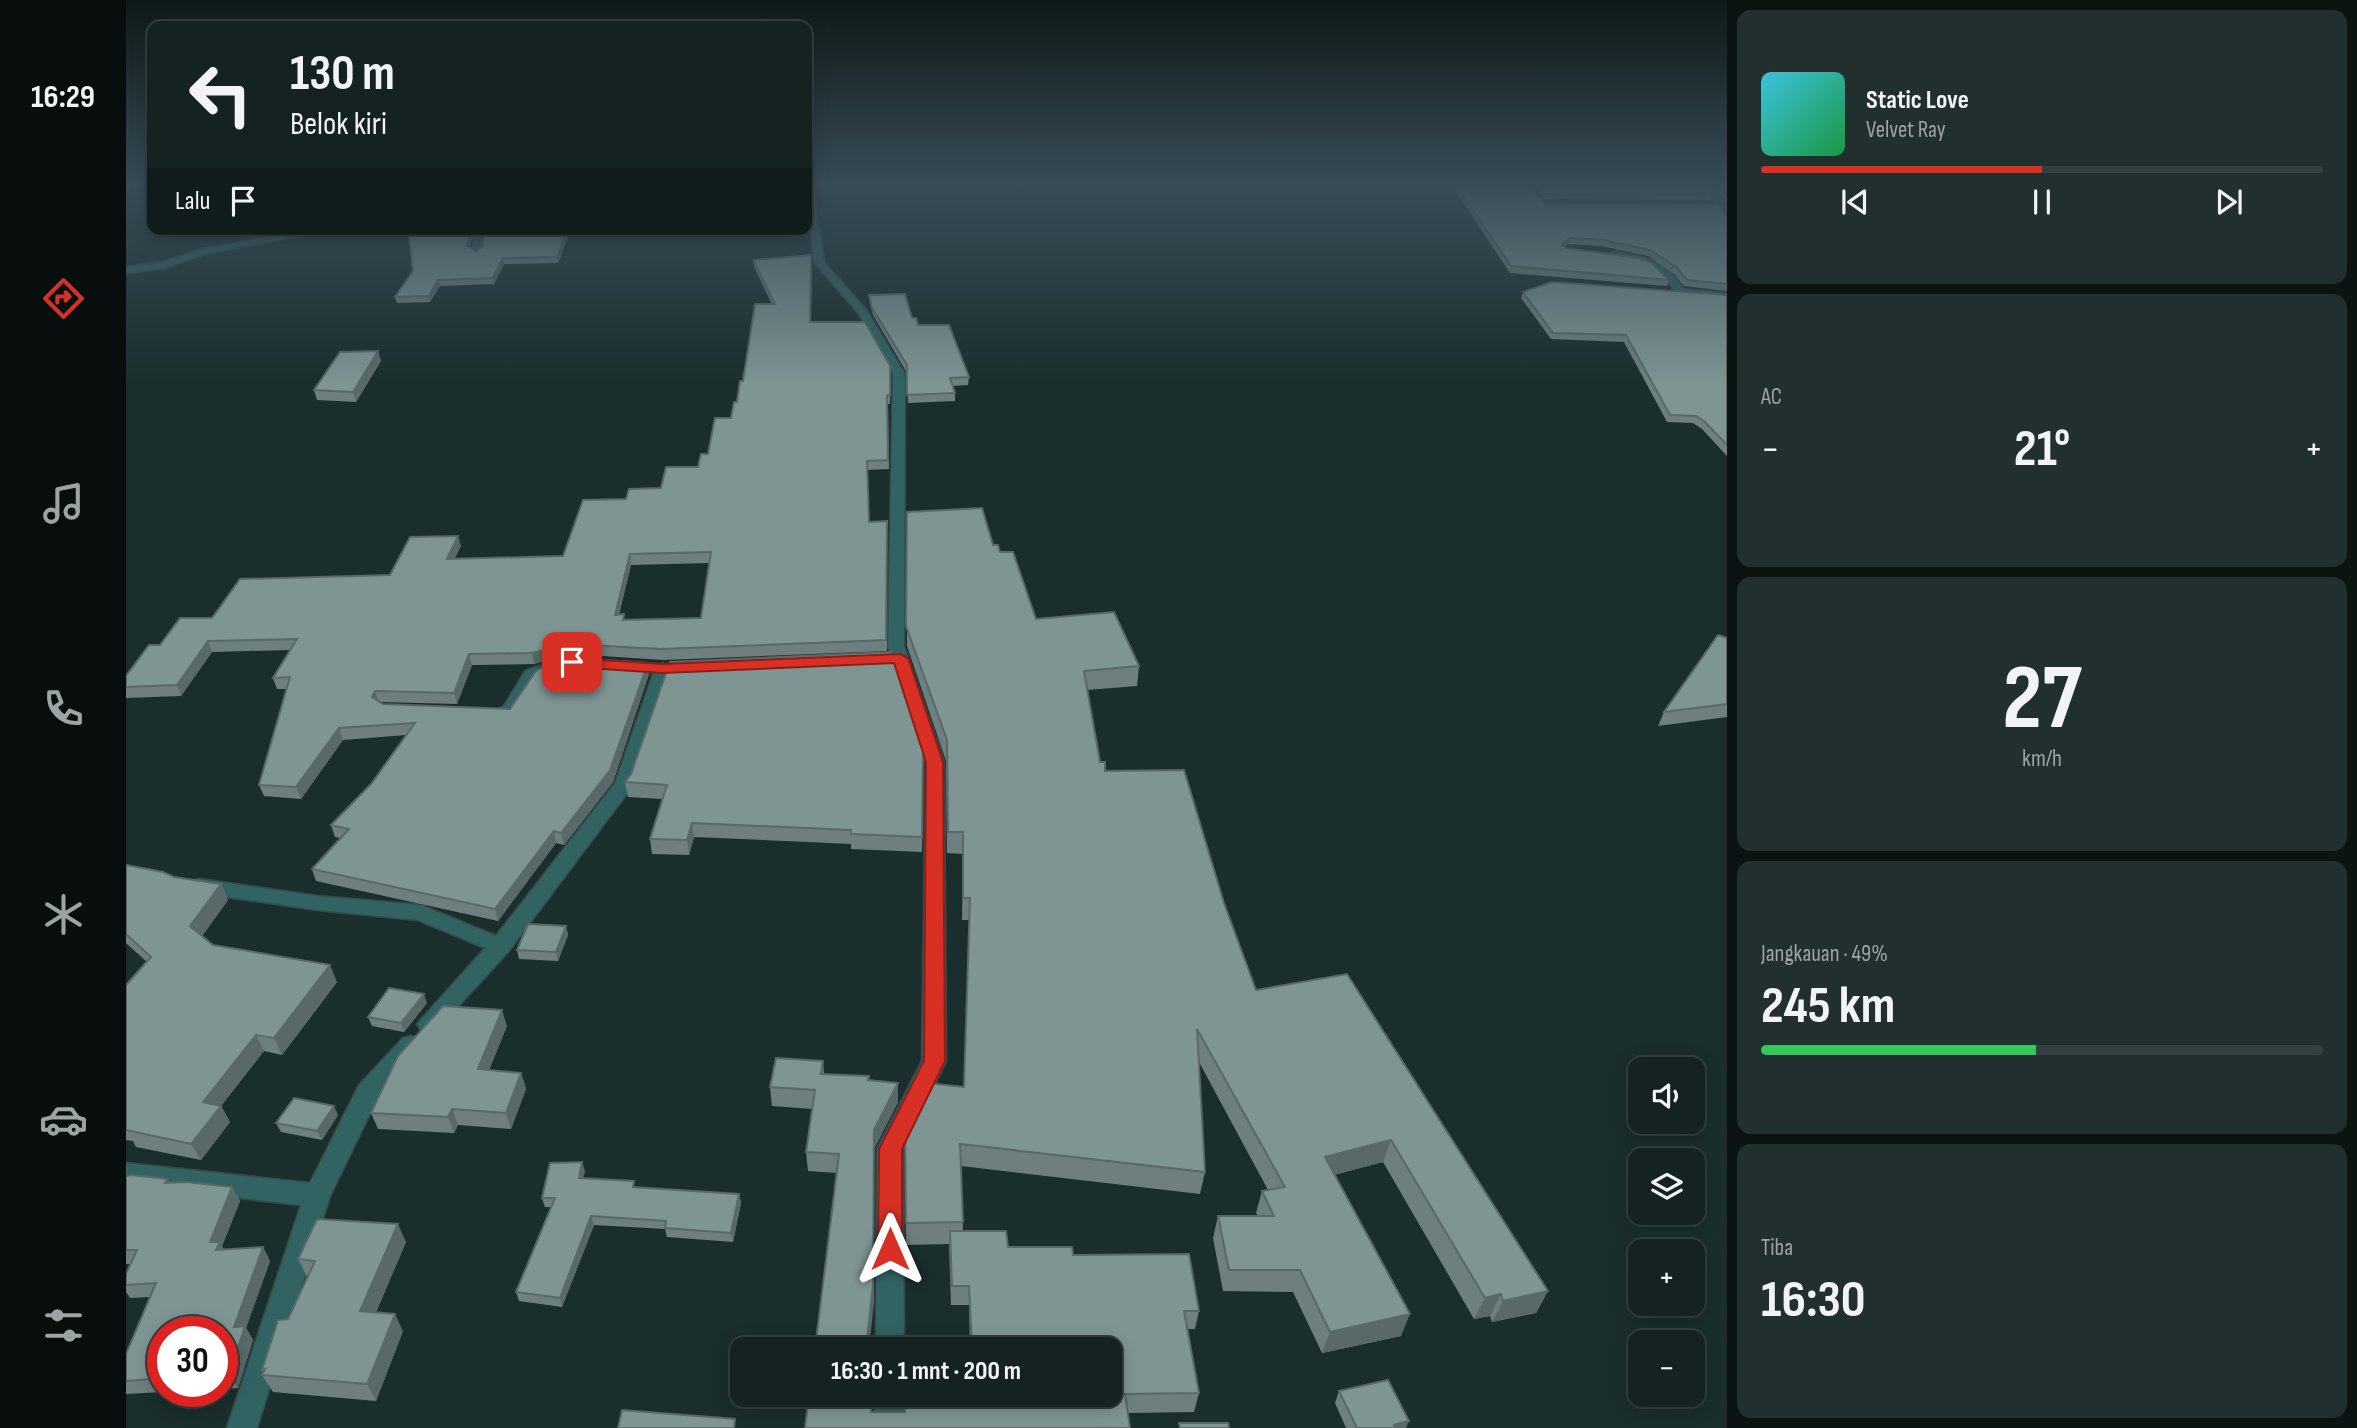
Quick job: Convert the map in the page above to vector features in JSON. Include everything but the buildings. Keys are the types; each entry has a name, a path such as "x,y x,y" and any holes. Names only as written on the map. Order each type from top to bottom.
{"street":[{"path":"126,270 165,265 200,253"},
{"path":"819,253 820,262 863,313 899,374 896,646 893,659 934,762 934,1061 890,1149 890,1337"},
{"path":"1606,254 1653,261 1676,282 1681,292"},
{"path":"1667,291 1727,296"},
{"path":"482,712 510,710 531,675 550,666 572,662"},
{"path":"242,1428 317,1195 368,1092 500,946 624,784 664,668"},
{"path":"182,884 317,903 421,913 500,946"},
{"path":"126,1174 317,1195"},
{"path":"890,1407 890,1428"}],"route":[{"path":"572,662 663,668 900,658 934,762 934,1061 890,1149 890,1249"}]}
